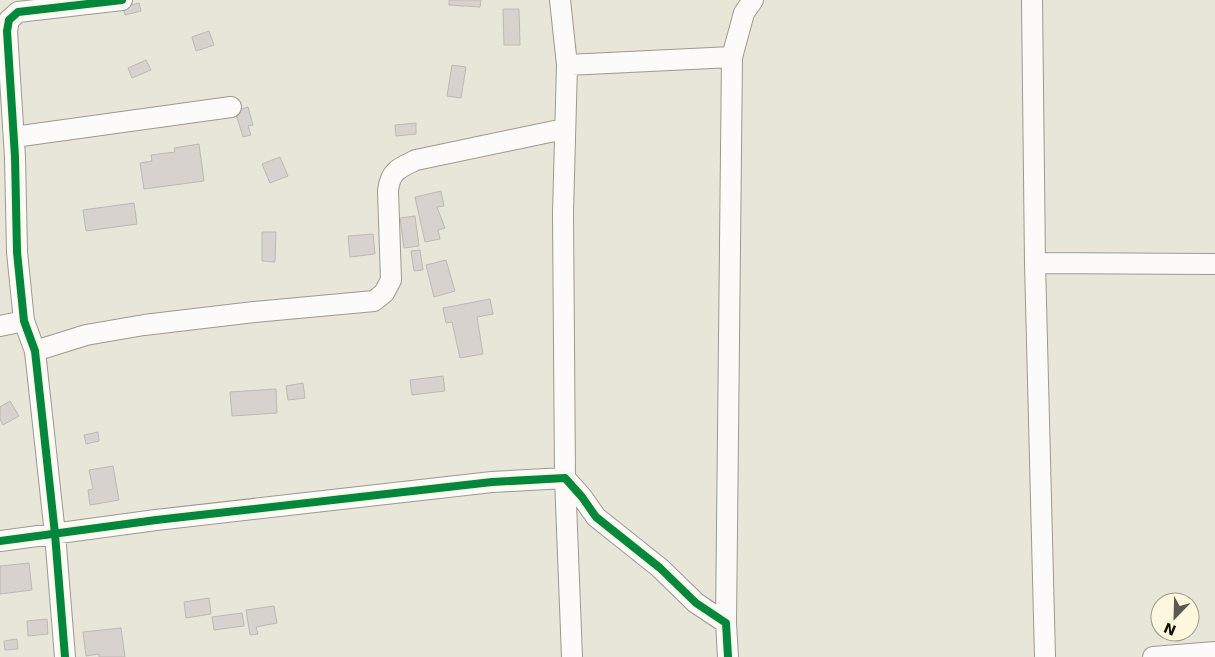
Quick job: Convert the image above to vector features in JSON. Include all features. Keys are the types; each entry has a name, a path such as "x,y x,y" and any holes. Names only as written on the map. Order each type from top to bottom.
{"street":[{"path":"64,657 55,534 35,351 24,321 17,252 14,138 7,31 9,20 18,12 122,0"},
{"path":"560,0 566,65 562,213 565,478 572,657"},
{"path":"728,657 726,623 732,57 744,13 754,0"},
{"path":"1032,0 1034,263 1045,657"},
{"path":"566,65 732,57"},
{"path":"14,138 230,107"},
{"path":"35,351 86,335 144,325 254,312 374,301 384,293 391,280 388,191 389,178 399,168 416,160 564,129"},
{"path":"1034,263 1215,264"},
{"path":"0,326 24,321"},
{"path":"565,478 596,517 660,568 696,603 726,623"},
{"path":"0,541 156,520 492,482 565,478"},
{"path":"1153,657 1215,652"}],"building":[{"path":"449,0 481,0 480,7 449,5"},
{"path":"139,3 141,11 125,15 123,7"},
{"path":"503,9 519,9 520,45 504,45"},
{"path":"209,31 214,45 196,51 192,37"},
{"path":"146,60 151,70 132,78 128,68"},
{"path":"452,65 466,67 461,98 447,96"},
{"path":"248,107 253,125 248,126 251,135 243,137 235,111"},
{"path":"416,123 416,134 396,136 395,125"},
{"path":"199,144 204,181 144,189 140,163 152,161 151,155 175,152 174,148"},
{"path":"280,157 288,176 270,183 262,164"},
{"path":"441,191 444,206 437,207 445,228 438,230 440,239 425,242 415,197"},
{"path":"134,203 137,224 86,231 83,210"},
{"path":"415,216 419,246 404,248 400,218"},
{"path":"262,232 276,232 275,262 262,261"},
{"path":"373,234 375,254 350,257 348,236"},
{"path":"420,250 423,270 414,271 411,251"},
{"path":"446,260 455,291 434,297 426,265"},
{"path":"490,299 493,314 477,317 483,354 460,358 452,322 446,323 443,308"},
{"path":"443,376 445,391 412,395 410,380"},
{"path":"303,383 305,398 288,400 286,386"},
{"path":"276,389 277,413 232,416 230,392"},
{"path":"10,401 19,416 3,425 0,419 0,407"},
{"path":"98,432 99,441 86,444 84,435"},
{"path":"113,466 119,500 90,505 88,490 93,489 89,470"},
{"path":"29,563 32,590 0,594 0,566"},
{"path":"209,598 211,614 186,618 184,602"},
{"path":"274,606 277,623 256,627 258,634 250,635 246,610"},
{"path":"242,613 244,626 214,630 212,617"},
{"path":"47,619 48,634 28,636 27,621"},
{"path":"121,628 125,657 99,657 99,654 86,656 83,632"},
{"path":"17,639 18,649 5,650 4,641"}],"cycle path":[{"path":"65,657 55,534 35,351 24,321 17,252 15,157 7,31 9,20 18,12 122,0"},
{"path":"0,541 156,520 492,482 565,478 596,517 660,568 696,603 726,623 728,657"}]}
